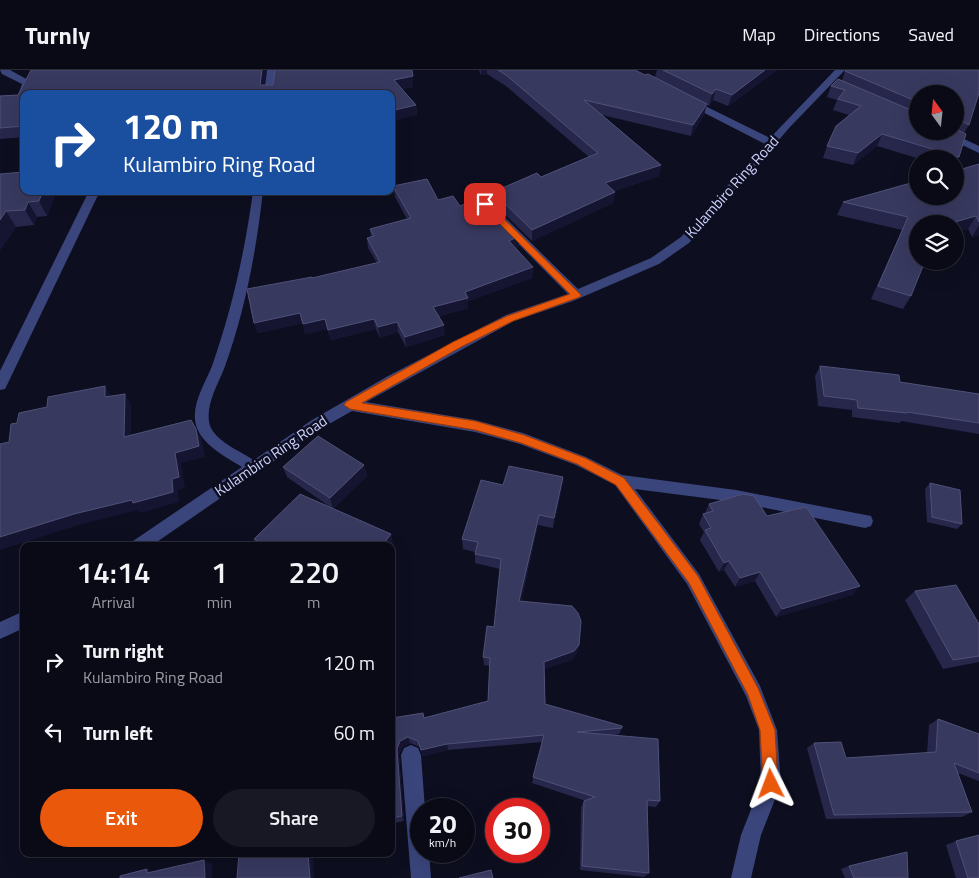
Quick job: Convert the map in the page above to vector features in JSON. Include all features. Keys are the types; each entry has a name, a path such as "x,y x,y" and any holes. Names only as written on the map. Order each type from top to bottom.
{"street":[{"path":"270,90 272,70"},
{"name":"Kulambiro Ring Road","path":"145,542 317,424 449,349 510,318 576,295 655,261 685,240 771,143 831,84 840,70"},
{"path":"5,71 27,83 25,90"},
{"path":"678,96 771,143"},
{"path":"957,140 979,150"},
{"path":"472,191 576,295"},
{"path":"0,385 93,195"},
{"path":"253,467 209,437 202,417 204,401 223,354 241,291 254,225 258,195"},
{"path":"350,405 475,426 524,439 581,461 620,481 736,496 865,521"},
{"path":"620,481 694,580 754,692 768,730 771,784 751,835 741,878"},
{"path":"0,631 20,621"},
{"path":"411,755 420,878"}],"building":[{"path":"31,70 262,70 260,85 273,85 275,70 412,70 413,76 394,80 416,105 395,110 395,90 21,90"},
{"path":"498,70 635,70 645,75 648,74 707,104 693,125 584,100 661,165 605,183 615,192 532,230 493,192 537,173 541,177 598,153"},
{"path":"663,70 765,70 732,95 716,89 712,94"},
{"path":"979,70 979,93 969,125 964,122 964,85 909,85 909,98 845,71"},
{"path":"838,79 909,109 909,140 964,140 964,133 966,134 961,150 936,150 882,134 858,153 827,146 836,126 861,106 838,99 845,90 831,86"},
{"path":"20,91 20,126 0,128 0,96 18,95"},
{"path":"979,164 979,222 976,216 964,219 964,215 909,215 909,270 921,270 911,296 878,286 908,217 843,202 909,184 909,205 964,205 964,168"},
{"path":"20,172 20,195 41,195 39,201 28,202 25,210 6,211 0,220 0,174"},
{"path":"427,179 438,200 453,196 460,206 480,198 519,236 509,241 533,267 465,292 468,298 433,307 444,325 405,337 397,322 378,327 374,319 328,330 325,319 303,324 300,313 254,323 247,289 312,278 380,262 367,238 374,236 370,229 411,218 395,190 395,186"},
{"path":"820,366 899,375 900,382 979,394 979,423 907,412 858,408 857,400 824,396"},
{"path":"105,386 105,397 125,394 124,437 191,420 196,429 199,446 175,453 179,477 172,479 173,492 133,503 132,500 74,514 0,537 0,444 9,442 11,424 17,423 19,413 47,407 48,397"},
{"path":"318,436 364,465 330,498 283,467"},
{"path":"509,466 563,477 554,518 539,515 519,601 572,606 578,613 581,621 579,645 574,651 544,662 545,704 622,726 622,728 577,732 658,739 660,801 647,800 649,873 582,866 584,801 595,797 533,777 544,735 447,744 421,750 418,741 408,737 400,741 397,749 402,816 395,817 395,718 423,713 424,718 488,701 490,658 483,657 487,626 494,627 501,559 475,554 478,542 462,539 481,480 503,485"},
{"path":"930,483 960,490 962,524 932,517"},
{"path":"300,494 391,534 385,542 259,542 254,539"},
{"path":"743,494 754,496 767,516 806,507 860,586 782,609 760,572 740,578 729,561 724,563 705,530 711,528 703,514 713,511 709,504"},
{"path":"956,585 979,624 979,656 953,660 915,591"},
{"path":"938,719 979,734 979,773 954,763 972,812 834,815 814,743 841,742 846,758 936,752"},
{"path":"979,835 979,878 968,878 956,841"},
{"path":"907,852 908,878 854,878 849,866"},
{"path":"239,857 308,857 310,878 237,878"},
{"path":"204,860 205,878 120,878 120,876 147,869 147,873"},
{"path":"491,870 493,878 459,878"}],"route":[{"path":"485,204 576,295 510,318 457,344 350,405 475,426 524,439 581,461 620,481 694,580 754,692 768,730 771,784"}]}
